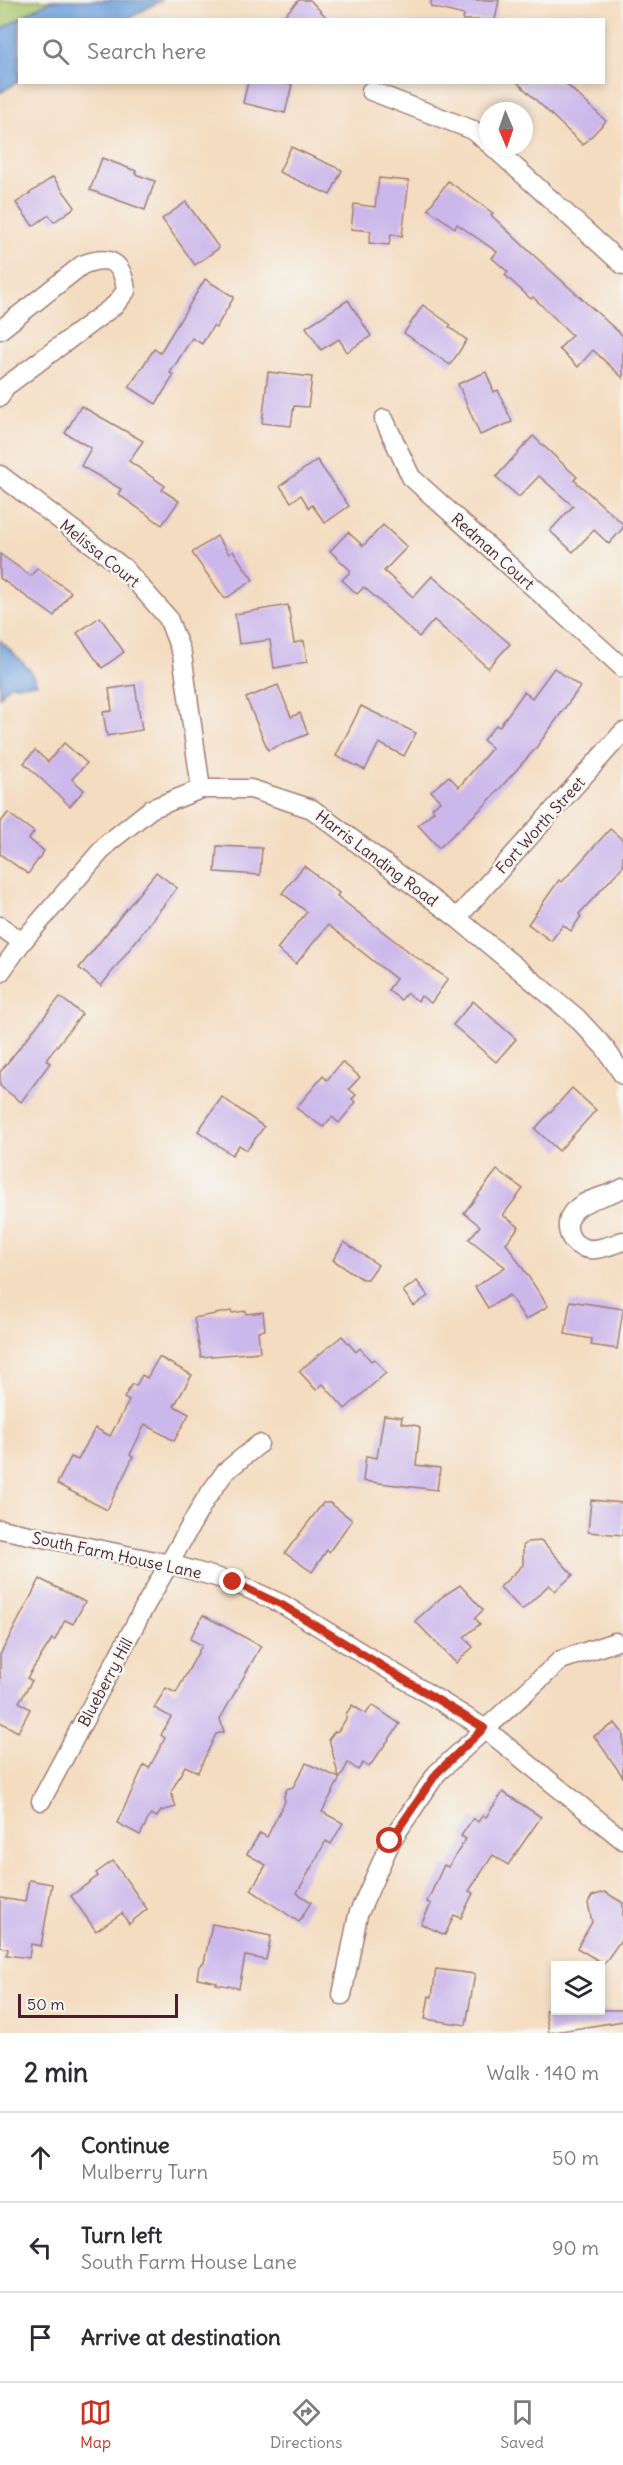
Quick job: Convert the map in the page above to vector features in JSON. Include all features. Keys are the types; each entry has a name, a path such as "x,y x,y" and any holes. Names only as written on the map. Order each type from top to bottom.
{"street":[{"path":"371,91 473,130 479,135"},
{"path":"503,156 623,265"},
{"path":"0,330 82,265 98,259 112,261 124,273 126,291 115,305 5,387 0,397"},
{"name":"Redman Court","path":"384,418 411,477 623,668"},
{"name":"Melissa Court","path":"0,475 124,568 168,618 182,654 201,789"},
{"name":"Fort Worth Street","path":"457,918 623,732"},
{"name":"Harris Landing Road","path":"0,973 22,942 108,843 151,809 201,789 251,789 312,809 457,918 576,1017 605,1048 623,1075"},
{"path":"0,926 22,942"},
{"path":"623,1188 581,1205 569,1217 568,1225 573,1241 582,1248 606,1247 623,1241"},
{"name":"Blueberry Hill","path":"41,1801 145,1606 205,1500 225,1472 259,1444"},
{"name":"South Farm House Lane","path":"0,1529 170,1564 233,1582 282,1605 484,1728 623,1840"},
{"path":"342,1995 358,1915 390,1841 437,1773 561,1660 615,1642"}],"green space":[{"path":"0,0 56,0 42,5 0,30"}],"water":[{"path":"56,0 162,0 130,18 20,18 42,5"},
{"path":"18,19 18,82 0,93 0,30"},
{"path":"0,640 30,670 37,684 9,685 0,697"}],"building":[{"path":"299,0 310,0 327,18 282,18"},
{"path":"431,0 499,0 495,18 463,18 464,15 431,7"},
{"path":"248,84 292,85 285,113 243,103"},
{"path":"519,84 566,84 606,121 583,145"},
{"path":"291,147 342,170 330,195 279,172"},
{"path":"102,158 155,181 145,210 90,190"},
{"path":"53,177 75,207 54,222 49,215 33,226 16,203"},
{"path":"379,178 409,181 402,236 391,234 389,245 369,243 371,231 351,229 354,204 375,207"},
{"path":"448,181 493,213 491,215 529,251 623,336 623,378 593,350 578,367 559,349 572,335 533,297 531,299 505,275 508,272 492,258 497,252 457,224 455,228 428,209"},
{"path":"186,202 219,248 195,265 162,219"},
{"path":"205,279 234,297 216,328 213,326 202,344 192,338 170,373 174,375 156,404 129,387 154,349 160,353"},
{"path":"348,300 371,336 347,352 339,339 321,350 306,327"},
{"path":"423,305 467,340 450,365 404,333"},
{"path":"268,372 312,377 308,407 294,406 291,426 262,423"},
{"path":"486,372 494,392 498,390 512,422 480,435 458,384"},
{"path":"81,406 143,441 129,461 165,486 162,490 179,501 162,525 118,494 121,489 81,466 91,448 65,433"},
{"path":"533,436 577,477 574,480 623,524 623,528 609,544 594,530 573,552 550,531 573,506 539,476 519,497 496,477"},
{"path":"317,460 349,506 325,523 312,505 309,508 301,495 291,502 280,486"},
{"path":"383,525 407,547 384,571 413,597 432,576 510,644 488,668 434,620 419,637 364,587 357,594 342,580 351,571 330,551 348,532 363,546"},
{"path":"217,536 229,554 233,551 253,580 225,599 192,553"},
{"path":"0,554 31,576 37,568 71,592 54,616 0,578"},
{"path":"288,605 294,643 304,641 307,662 274,668 270,640 239,644 235,614"},
{"path":"100,617 124,652 102,668 77,633"},
{"path":"554,668 580,687 536,748 485,805 439,848 418,825 434,811 432,808 440,801 431,791 449,776 459,787 492,748 483,740 496,725 499,727 524,692 532,698"},
{"path":"135,685 142,730 107,736 103,712 112,711 109,689"},
{"path":"278,685 291,717 300,713 308,734 268,750 246,698"},
{"path":"361,706 416,733 404,756 379,743 365,770 336,756"},
{"path":"64,743 87,763 72,779 84,790 70,806 24,763 35,750 48,762"},
{"path":"8,813 34,832 29,839 44,851 28,874 0,854 0,823"},
{"path":"610,829 623,840 623,866 579,914 581,916 571,931 563,925 551,941 528,924 559,880 562,882"},
{"path":"217,846 262,848 260,875 215,872"},
{"path":"304,866 339,893 337,896 448,979 431,1003 421,996 418,1001 407,993 401,1000 388,990 396,979 328,925 296,964 277,949 307,912 282,893"},
{"path":"156,872 177,888 101,986 79,968"},
{"path":"60,997 82,1014 46,1060 50,1063 21,1102 0,1086 0,1072"},
{"path":"473,1001 516,1039 496,1062 453,1025"},
{"path":"342,1062 360,1077 349,1089 356,1095 352,1099 356,1102 339,1123 332,1117 323,1127 296,1108 323,1076 327,1080"},
{"path":"572,1088 596,1110 559,1151 535,1129"},
{"path":"222,1097 264,1127 247,1150 239,1145 232,1155 198,1131"},
{"path":"497,1170 523,1189 503,1215 519,1227 506,1243 548,1306 526,1320 509,1295 488,1308 475,1287 505,1267 469,1239 480,1226 464,1213"},
{"path":"344,1242 378,1265 368,1279 362,1279 333,1260"},
{"path":"417,1281 428,1296 414,1306 403,1291"},
{"path":"570,1301 623,1309 617,1349 591,1345 592,1339 565,1334"},
{"path":"231,1311 232,1313 246,1311 246,1314 263,1312 265,1330 258,1331 260,1352 201,1357 194,1318"},
{"path":"342,1336 356,1352 360,1348 386,1373 345,1409 323,1384 316,1390 299,1371"},
{"path":"159,1357 192,1375 174,1406 189,1414 174,1441 145,1424 130,1455 133,1457 107,1510 57,1484 71,1457 78,1460 95,1428 110,1436 129,1401 124,1398 132,1384 136,1386 142,1375 147,1378"},
{"path":"384,1415 402,1417 401,1423 420,1428 416,1465 440,1468 437,1490 363,1481 366,1456 377,1458"},
{"path":"591,1500 623,1503 623,1535 588,1532"},
{"path":"323,1503 330,1503 352,1520 312,1572 285,1553"},
{"path":"542,1541 573,1575 555,1591 549,1585 522,1610 500,1587 523,1565 523,1546 528,1542"},
{"path":"40,1579 85,1602 73,1624 65,1620 55,1640 52,1639 27,1678 32,1681 19,1702 30,1709 18,1732 0,1722 0,1655"},
{"path":"460,1585 483,1610 475,1618 480,1624 464,1637 473,1647 456,1663 415,1621 443,1596"},
{"path":"203,1615 261,1646 220,1719 224,1732 216,1734 198,1772 185,1766 171,1792 176,1807 161,1811 157,1817 151,1814 140,1835 117,1823 144,1765 149,1768 165,1738 161,1735 171,1717 154,1708 166,1688 176,1693 202,1645 190,1639"},
{"path":"352,1705 366,1714 372,1705 400,1724 369,1767 363,1763 358,1770 348,1763 322,1812 343,1823 331,1844 326,1841 297,1893 311,1902 299,1922 251,1890 266,1865 247,1854 260,1833 267,1837 285,1801 284,1796 287,1789 293,1787 306,1763 339,1778 329,1739 334,1732 338,1731"},
{"path":"615,1723 623,1733 623,1777 594,1736"},
{"path":"503,1792 541,1817 508,1865 493,1855 469,1891 473,1893 461,1918 454,1915 445,1935 421,1924 431,1904 427,1902 444,1865 448,1867 466,1839 461,1836 473,1818 478,1822 483,1815 486,1817"},
{"path":"113,1861 147,1909 129,1924 122,1913 96,1931 71,1896 98,1876 96,1873"},
{"path":"29,1880 52,1884 41,1946 31,1944 29,1958 7,1955 8,1949 0,1947 0,1898 25,1902"},
{"path":"605,1892 623,1903 623,1937 605,1963 577,1948 592,1922 588,1903 592,1896"},
{"path":"212,1924 271,1936 266,1960 245,1956 239,1988 197,1978 199,1966 204,1963"},
{"path":"436,1969 475,1974 466,2025 425,2019 429,1996 432,1997"},
{"path":"545,2010 551,2010 551,2015 605,2015 605,2010 623,2010 623,2021 549,2033"}],"route":[{"path":"233,1582 282,1605 484,1728 437,1773 390,1841"}]}
